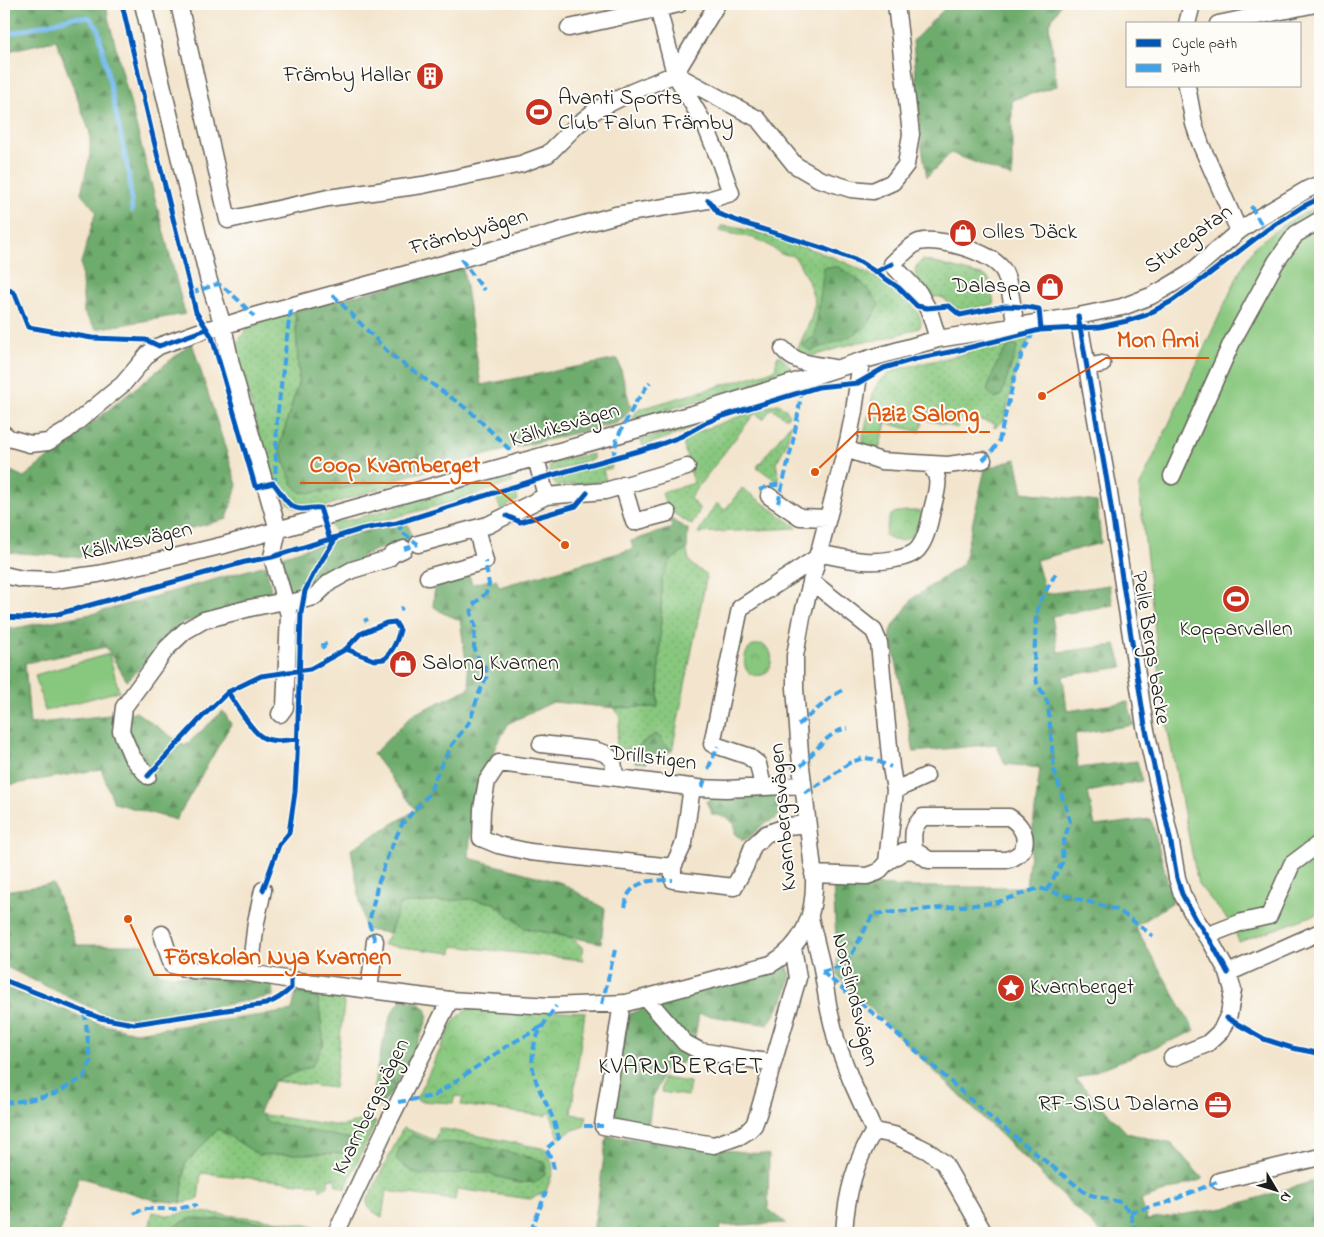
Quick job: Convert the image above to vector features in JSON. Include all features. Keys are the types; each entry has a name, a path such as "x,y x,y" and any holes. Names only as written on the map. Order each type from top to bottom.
{"street":[{"path":"143,4 206,270 278,530 272,556 289,615 285,707 280,714"},
{"path":"179,4 228,220 328,198 423,185 521,164 548,154 577,125 596,110 675,74 717,4"},
{"path":"569,28 657,6 679,4"},
{"path":"657,6 675,74 758,119 795,165 819,179 850,189 873,191 893,182 906,165 911,134 896,4"},
{"path":"1188,22 1192,4"},
{"path":"1228,22 1316,4"},
{"name":"Främbyvägen","path":"4,434 9,438 30,444 48,442 66,431 123,384 149,353 159,346 207,329 454,262 616,215 708,200 731,193 706,127 675,74"},
{"path":"1187,88 1194,124 1201,145 1239,231"},
{"name":"Sturegatan","path":"1078,316 1122,307 1164,289 1189,274 1239,231 1276,206 1320,184"},
{"path":"1172,476 1232,342 1276,262 1296,234 1320,220"},
{"path":"938,340 930,314 919,293 892,264 917,242 930,240 970,248 984,254 998,264 1006,276 1016,326"},
{"path":"861,361 962,335 1078,316"},
{"name":"Pelle Bergs backe","path":"1078,316 1095,365 1108,487 1145,726 1178,878 1182,894 1228,973 1232,990 1229,1014 1222,1031 1208,1044 1172,1058"},
{"path":"783,349 789,356 802,363 839,368"},
{"name":"Källviksvägen","path":"4,575 22,579 72,579 150,563 278,530 703,411 861,361"},
{"name":"Kvarnbergsvägen","path":"162,934 172,965 192,970 250,973 450,1000 533,1006 622,1003 772,964 784,957 802,934 810,918 814,895 795,688 796,656 802,617 846,448 854,411 861,361"},
{"path":"846,448 881,461 948,464 983,460"},
{"path":"536,458 546,496"},
{"path":"763,787 758,764 748,756 712,744 740,608 818,555 864,561 900,559 918,550 927,530 938,488 934,470 928,464"},
{"path":"148,776 132,757 121,731 124,707 167,648 185,631 204,620 250,608 314,597 330,582 352,570 388,559 393,554 411,547 488,525 546,496 605,491 687,467"},
{"path":"623,485 634,522 668,513"},
{"path":"769,496 800,517 828,518"},
{"path":"428,578 485,562 476,528"},
{"path":"811,581 874,631 880,643 891,767 895,790 887,862"},
{"path":"541,744 594,750 604,753 613,760 615,777"},
{"name":"Drillstigen","path":"673,867 530,852 498,845 481,838 482,810 487,781 499,763 692,787 726,789 803,785"},
{"path":"895,790 926,776"},
{"path":"692,787 684,843 673,867 672,880 734,888 753,846 766,834 788,826 807,824"},
{"path":"813,874 867,876 878,872 887,862 904,851 914,850 928,860 1006,860 1019,854 1024,847 1025,837 1018,822 1009,817 923,817 913,830 914,850"},
{"path":"1206,936 1242,922 1269,916 1292,864 1320,843"},
{"path":"250,973 256,922 263,890"},
{"name":"Norslindsvägen","path":"810,918 837,1043 874,1131"},
{"path":"1228,973 1320,932"},
{"path":"369,990 375,941"},
{"path":"622,1003 603,1126 714,1145 740,1136 754,1125 798,978 793,947"},
{"path":"646,998 685,1042 700,1051 773,1063"},
{"name":"Kvarnbergsvägen","path":"336,1233 388,1123 450,1000"},
{"path":"844,1233 848,1201 854,1176 865,1146 874,1131 894,1135 928,1151 944,1163 984,1233"},
{"path":"1219,1181 1320,1157"}],"green space":[{"path":"4,4 107,4 108,17 185,314 96,329 84,313 81,263 96,211 81,193 90,155 90,133 56,40 4,52"},
{"path":"949,4 1061,4 1049,24 1057,86 1012,100 1012,177 951,153 927,177 922,148 913,41"},
{"name":"Kopparvallen","path":"1320,205 1320,913 1239,942 1233,926 1198,884 1164,711 1139,488 1240,271 1255,246 1283,225"},
{"path":"721,226 770,236 854,266 879,280 910,303 920,317 921,325 919,328 880,340 858,342 813,356 798,353 797,350 811,319 815,302 799,263 790,255 781,254 765,243 753,238 719,231"},
{"path":"923,260 985,276 989,279 994,304 958,310 954,309 941,297 930,298 915,274 915,269"},
{"path":"824,267 839,267 860,281 879,304 871,320 859,332 810,351 802,345 815,336"},
{"path":"463,268 481,385 618,359 631,408 617,423 404,477 340,489 310,493 300,492 293,485 279,448 299,380 295,311"},
{"path":"295,311 299,380 279,448 340,489 404,477 399,482 320,508 307,509 292,506 272,484 249,397 239,369 235,347 246,329 253,323"},
{"path":"1034,331 1022,353 1016,371 1004,421 994,428 995,424 961,415 957,428 924,419 920,432 886,423 879,449 870,453 860,449 874,390 879,381 894,370 968,353 968,349"},
{"path":"192,343 237,485 227,519 80,557 4,552 4,468 24,477"},
{"path":"1012,343 1018,346 1001,396 995,399 987,391 989,384 999,360"},
{"path":"779,355 793,373 632,420 640,409 775,370"},
{"path":"778,404 785,408 789,415 787,418 772,408 763,419 755,413 697,488 690,498 700,509 692,525 667,509 662,493 694,483 683,439 697,432"},
{"path":"704,420 686,431 643,446 641,440"},
{"path":"791,423 785,447 776,463 779,483 757,467"},
{"path":"593,454 593,459 549,472 550,465 554,461"},
{"path":"1016,459 1023,492 1097,502 1101,543 1036,560 1046,594 1109,585 1113,605 1052,616 1058,652 1116,645 1123,667 1063,676 1067,711 1128,702 1134,725 1075,734 1078,768 1137,761 1142,781 1088,792 1095,826 1151,819 1173,902 1135,927 1195,1031 1076,1079 1127,1133 1172,1144 1203,1179 1141,1200 1147,1220 1225,1208 1320,1179 1320,1233 1101,1233 838,977 833,882 908,887 1026,887 1040,768 1005,764 996,744 914,752 890,631 913,598 963,564 985,469"},
{"path":"610,461 612,468 603,470 606,481 557,486 554,483 553,479"},
{"path":"509,470 513,482 452,502 340,534 335,532 330,523 360,517 460,489"},
{"path":"742,488 798,528 698,533 716,503 725,510"},
{"path":"515,490 518,500 501,510 495,495"},
{"path":"921,511 919,525 911,536 898,541 885,535 889,519 893,514"},
{"path":"669,518 688,529 687,549 670,561 662,580 658,707 615,708 553,702 509,723 496,745 472,799 469,858 562,883 605,909 601,943 524,928 494,903 469,899 400,904 390,933 365,930 351,849 416,810 373,754 412,715 470,688 460,620 443,613 433,606 435,584 469,575 472,584 496,579 499,587 633,549 631,541 672,528"},
{"path":"408,524 412,538 409,543 375,550 364,555 354,567 294,595 289,593 282,559 284,555 366,531"},
{"path":"687,549 692,565 707,574 672,751 657,734 647,739 632,752 616,747 620,718 615,708 658,706 662,579 670,561"},
{"path":"266,565 272,596 182,623 127,681 106,647 25,663 30,724 136,712 185,746 223,711 231,724 176,820 114,803 101,769 4,786 4,630 96,613"},
{"path":"762,644 771,653 772,659 767,672 757,676 747,670 744,659 749,649 755,645"},
{"path":"109,654 119,691 45,711 35,675"},
{"path":"657,734 672,751 652,758 647,763 635,762 632,752 647,739"},
{"path":"775,793 785,800 781,813 749,837 742,840 735,833 735,825 728,818 712,814 706,801 723,796"},
{"path":"53,884 77,945 144,945 160,974 272,984 273,996 152,1018 110,1017 4,966 4,891"},
{"path":"469,899 494,903 524,928 572,938 582,947 583,960 453,946 452,953 383,945 390,933 399,904"},
{"path":"780,965 787,966 791,975 785,997 768,1025 699,1014 694,1043 683,1062 662,1072 652,1099 648,1128 614,1123 613,1114 625,1025 629,1014 663,1003 672,998"},
{"path":"299,986 342,996 344,1005 334,1088 274,1081 312,1066 318,999 296,992"},
{"path":"4,987 101,1024 135,1032 292,1011 296,992 318,998 324,1044 312,1066 274,1081 259,1112 268,1122 356,1140 353,1153 259,1155 218,1129 185,1164 181,1203 154,1200 79,1177 60,1233 4,1233"},
{"path":"402,1000 412,1001 424,1007 428,1015 427,1020 419,1040 397,1082 390,1094 377,1108 374,1105 373,1089 378,1062 392,1014"},
{"path":"473,1008 585,1012 571,1114 587,1116 584,1126 559,1138 550,1112 545,1116 461,1105 463,1097 455,1096 453,1103 420,1101 416,1099 454,1021 465,1010"},
{"path":"663,1078 690,1082 688,1096 661,1092"},
{"path":"258,1114 340,1126 365,1120 376,1122 345,1189 336,1185 335,1178 328,1179 328,1185 320,1190 320,1185 201,1173 198,1199 181,1203 185,1164 218,1129"},
{"path":"403,1128 435,1140 439,1128 546,1149 552,1162 553,1170 546,1192 530,1199 457,1189 455,1200 386,1191 382,1217 370,1209 367,1201"},
{"path":"412,1135 432,1142 471,1143 533,1158 546,1163 545,1175 536,1182 519,1183 489,1174 469,1171 457,1174 419,1175 406,1168 396,1159 401,1146"},
{"path":"607,1136 769,1155 768,1209 786,1223 720,1226 719,1233 593,1233"},
{"path":"190,1211 281,1221 317,1227 322,1232 148,1233 153,1212 171,1216"},
{"path":"192,1218 206,1220 232,1218 254,1222 279,1222 297,1229 297,1233 163,1233"}],"waterway":[{"path":"4,35 74,17 90,18 98,28 129,174 132,211"}],"marked path":[{"path":"1251,206 1265,231"},
{"path":"461,259 484,290"},
{"path":"191,293 218,284 233,295 254,316"},
{"path":"333,295 391,355 470,411 509,449 507,452"},
{"path":"275,485 277,419 292,306"},
{"path":"983,460 999,441 1016,371 1022,354 1034,331"},
{"path":"613,458 617,438 636,402 650,382"},
{"path":"778,503 794,434 801,392"},
{"path":"759,490 783,484"},
{"path":"397,523 403,533 418,544"},
{"path":"404,549 418,544"},
{"path":"375,941 369,923 377,887 388,855 402,824 429,794 440,767 452,745 470,721 487,676 485,667 479,660 474,647 475,625 471,613 473,605 486,593 489,584 485,561"},
{"path":"1047,890 1062,863 1063,844 1070,821 1054,770 1048,703 1037,683 1034,666 1036,615 1040,601 1056,573"},
{"path":"364,621 368,619"},
{"path":"324,649 323,645 330,643"},
{"path":"798,725 834,695 843,690"},
{"path":"801,766 834,733 848,728"},
{"path":"708,769 718,746"},
{"path":"804,793 828,779 849,763 863,758 873,759 891,767"},
{"path":"702,788 705,779"},
{"path":"625,907 628,895 642,883 673,880"},
{"path":"822,972 841,966 851,956 873,914 995,903 1039,888 1118,910 1153,936"},
{"path":"602,1004 615,950"},
{"path":"822,972 884,1022 991,1118 1087,1194 1120,1202 1130,1212 1136,1233"},
{"path":"554,1169 546,1149 559,1138 553,1118 536,1081 533,1056 534,1046 543,1025 556,1006"},
{"path":"4,1103 55,1094 84,1077 90,1063 85,1013"},
{"path":"398,1102 434,1096 507,1046 543,1026"},
{"path":"584,1126 603,1126"},
{"path":"1130,1212 1166,1203 1219,1181"},
{"path":"531,1231 546,1192"},
{"path":"134,1214 143,1209 175,1209 197,1205"}],"cycle path":[{"path":"122,4 196,312 212,337 255,486 273,483 285,500 293,507 297,509 320,508 330,540"},
{"path":"4,617 24,618 58,614 245,562 272,557 362,529 397,523 542,478 656,446 682,436 720,417 818,387 858,383 884,368 915,359 1040,330 1100,327 1146,315 1172,301 1268,229 1320,198"},
{"path":"708,200 719,214 825,249 860,262 876,272 892,264"},
{"path":"876,272 899,288 917,306 927,308 949,306 960,315 1005,306 1039,309 1041,330"},
{"path":"4,286 15,294 28,327 92,338 146,340 159,346 207,329"},
{"path":"1078,316 1108,487 1145,726 1177,878 1182,894 1228,973"},
{"path":"507,516 520,522 576,506 587,493"},
{"path":"263,890 279,845 289,833 295,792 301,613 305,591 336,538"},
{"path":"148,776 202,717 228,692 261,676 310,669 346,649 360,634 386,623 395,622 400,630 394,646 384,659 374,660 346,649"},
{"path":"228,692 239,710 262,737 275,741 298,739"},
{"path":"4,980 100,1018 134,1024 266,1004 288,991 291,988 291,980"},
{"path":"1227,1018 1264,1039 1292,1048 1317,1053"}],"place":[{"name":"Främby Hallar","path":"430,76"},
{"name":"Avanti Sports Club Falun Främby","path":"539,112"},
{"name":"Olles Däck","path":"963,233"},
{"name":"Dalaspa","path":"1050,287"},
{"name":"Mon Ami","path":"1042,396"},
{"name":"Aziz Salong","path":"815,472"},
{"name":"Coop Kvarnberget","path":"565,545"},
{"name":"Kopparvallen","path":"1236,599"},
{"name":"Salong Kvarnen","path":"403,664"},
{"name":"Förskolan Nya Kvarnen","path":"128,919"},
{"name":"Kvarnberget","path":"1011,988"},
{"name":"RF-SISU Dalarna","path":"1218,1105"}],"district":[{"name":"KVARNBERGET","path":"681,1067"}]}
